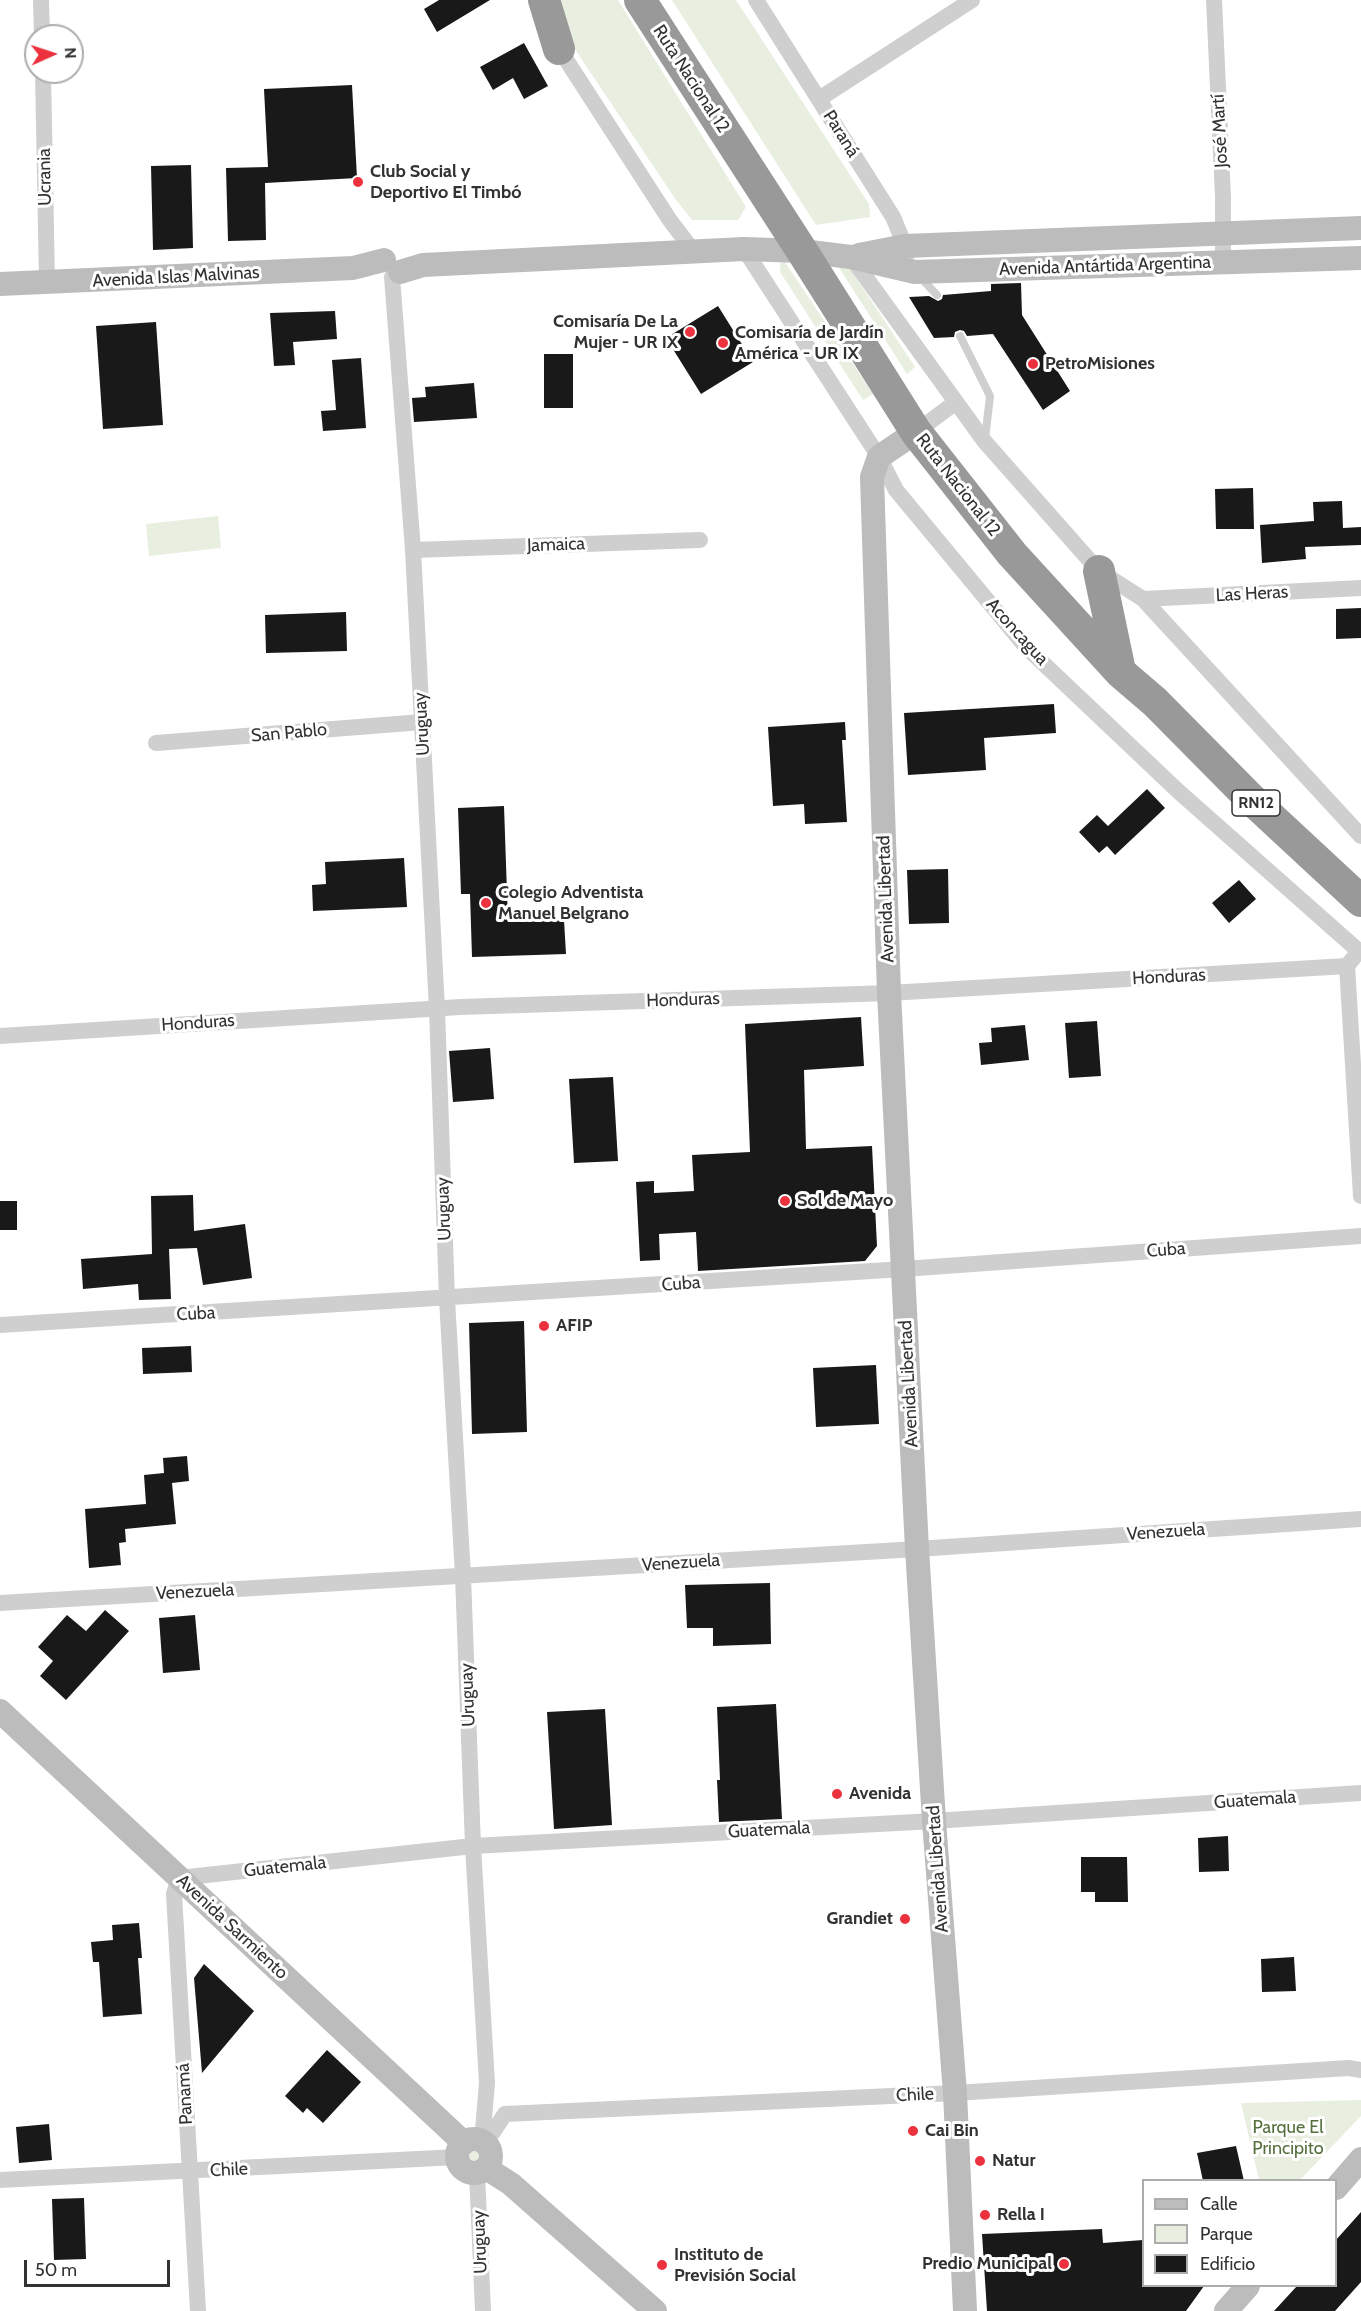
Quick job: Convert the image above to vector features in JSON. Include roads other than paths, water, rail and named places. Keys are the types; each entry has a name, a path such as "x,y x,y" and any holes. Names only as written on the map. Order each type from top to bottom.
{"highway":[{"path":"544,0 559,49"},
{"name":"Ruta Nacional 12","path":"640,0 916,432 1012,554 1120,672 1155,702 1250,798 1361,901"},
{"path":"1099,571 1120,672"}],"main road":[{"name":"Avenida Antártida Argentina","path":"851,257 905,246 1361,228"},
{"name":"Avenida Antártida Argentina","path":"744,249 802,251 851,257 915,272 1361,258"},
{"path":"397,268 744,249"},
{"name":"Avenida Islas Malvinas","path":"0,284 397,268"},
{"path":"879,457 916,432"},
{"name":"Avenida Libertad","path":"879,457 872,477 890,993 917,1549 934,1821 955,2093 965,2311"},
{"name":"Avenida Sarmiento","path":"0,1711 472,2146"},
{"path":"472,2146 490,2153 489,2163 482,2170 511,2184 655,2311"},
{"path":"1337,2186 1361,2159"},
{"path":"1226,2311 1247,2287"}],"street":[{"path":"42,0 42,24"},
{"path":"528,0 669,219 694,252"},
{"name":"Paraná","path":"756,0 893,217 915,272"},
{"path":"819,99 972,0"},
{"name":"José Martí","path":"1214,0 1223,197 1223,263"},
{"name":"Ucrania","path":"43,84 47,283"},
{"name":"Aconcagua","path":"744,249 879,457 896,490 1026,646 1178,791 1360,952"},
{"path":"851,257 984,442 1099,571 1143,599 1361,836"},
{"name":"Uruguay","path":"397,268 437,1009 447,1299 463,1576 473,1846 487,2083 472,2146"},
{"path":"916,432 956,402"},
{"name":"Jamaica","path":"413,550 700,540"},
{"name":"Las Heras","path":"1143,599 1361,588"},
{"name":"San Pablo","path":"156,743 422,722"},
{"path":"1360,952 1347,966 1361,1196"},
{"name":"Honduras","path":"0,1036 437,1009 890,993 1347,966"},
{"name":"Cuba","path":"0,1325 447,1299 1361,1236"},
{"name":"Venezuela","path":"0,1603 917,1549 1361,1519"},
{"name":"Guatemala","path":"179,1878 473,1846 934,1821 1361,1793"},
{"name":"Panamá","path":"179,1878 174,1894 198,2311"},
{"name":"Chile","path":"0,2180 189,2172 472,2146 505,2114 955,2093 1349,2068 1361,2070"},
{"name":"Uruguay","path":"482,2170 483,2311"}],"lane":[{"path":"915,272 937,295"},
{"path":"960,336 990,396 984,442"}],"place":[{"name":"Club Social y Deportivo El Timbó","path":"358,182"},
{"name":"Comisaría De La Mujer - UR IX","path":"690,332"},
{"name":"Comisaría de Jardín América - UR IX","path":"723,343"},
{"name":"PetroMisiones","path":"1033,364"},
{"name":"Colegio Adventista Manuel Belgrano","path":"486,903"},
{"name":"Sol de Mayo","path":"785,1201"},
{"name":"AFIP","path":"544,1326"},
{"name":"Avenida","path":"837,1794"},
{"name":"Grandiet","path":"905,1919"},
{"name":"Cai Bin","path":"913,2131"},
{"name":"Natur","path":"980,2161"},
{"name":"Rella I","path":"985,2215"},
{"name":"Predio Municipal","path":"1064,2264"},
{"name":"Instituto de Previsión Social","path":"662,2265"}],"park label":[{"name":"Parque El Principito","path":"1288,2138"}]}
